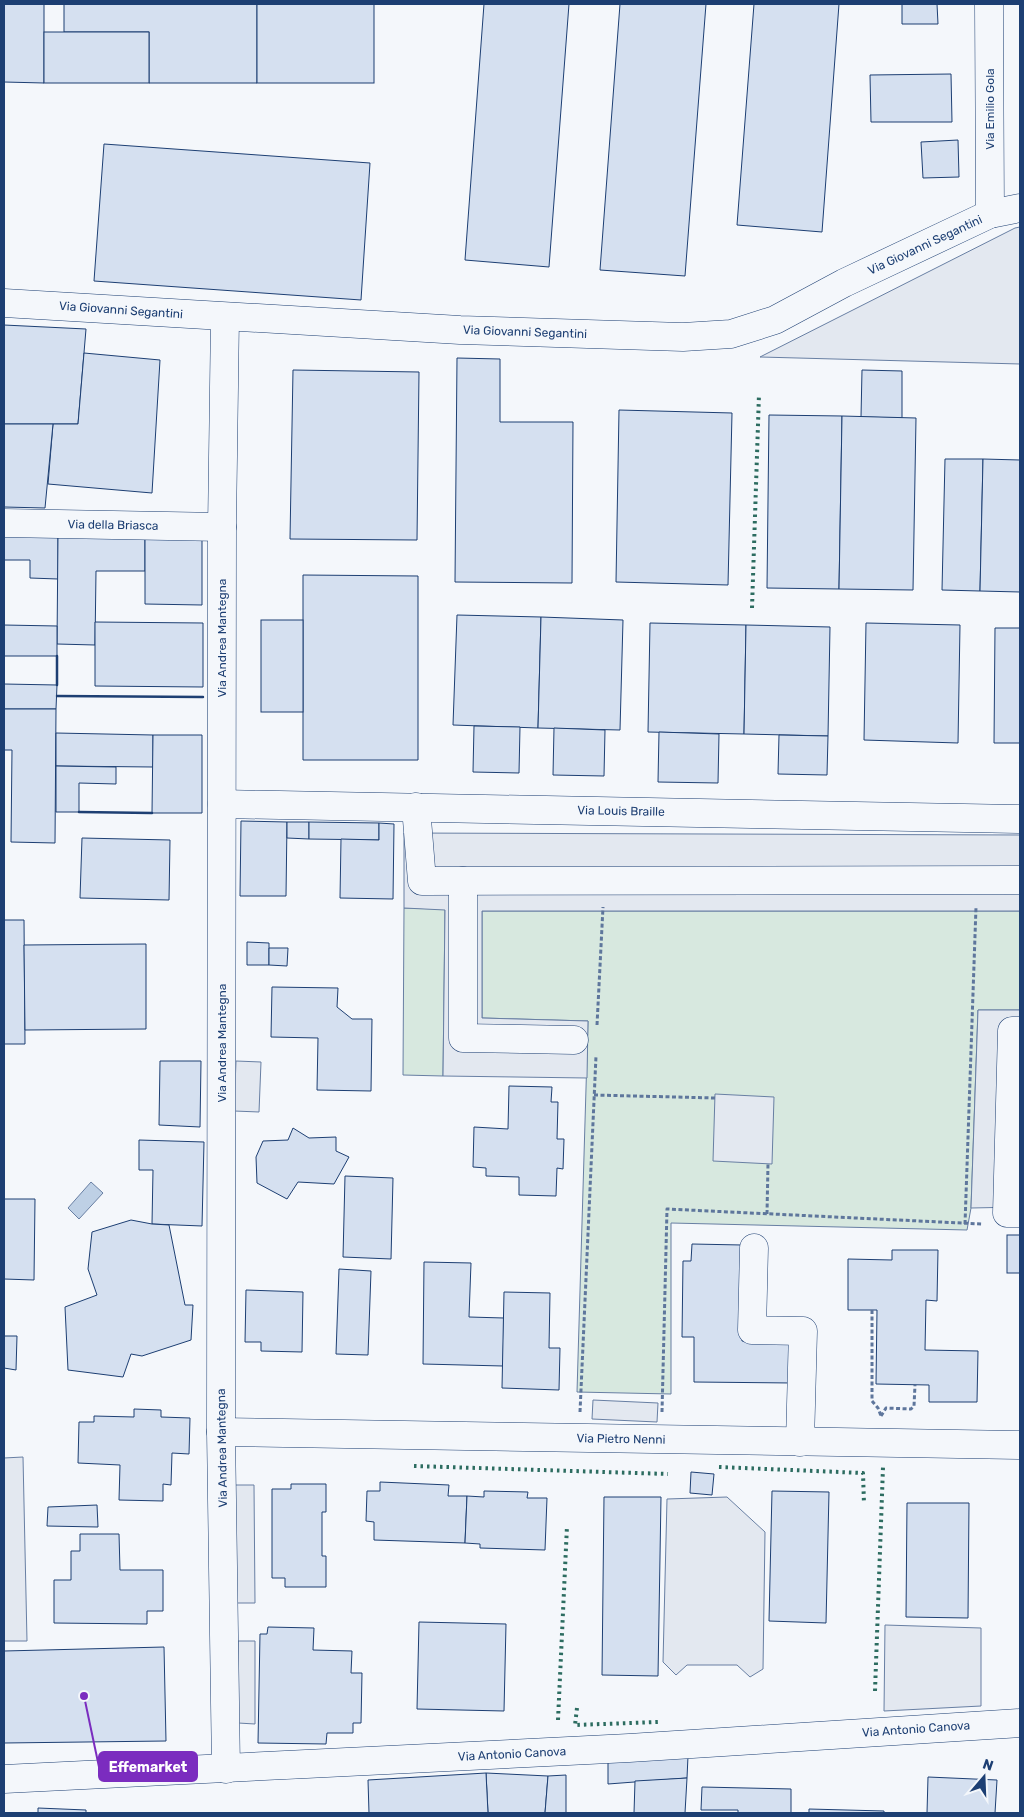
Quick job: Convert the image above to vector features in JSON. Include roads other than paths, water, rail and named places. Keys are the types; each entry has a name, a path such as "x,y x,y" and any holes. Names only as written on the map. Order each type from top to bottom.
{"street":[{"name":"Via Emilio Gola","path":"989,4 990,214"},
{"name":"Via Giovanni Segantini","path":"4,302 225,317 469,330 683,337 731,334 775,320 844,283 990,214 1020,208"},
{"name":"Via Andrea Mantegna","path":"225,317 222,526 221,1432 226,1769"},
{"name":"Via della Briasca","path":"4,523 222,526"},
{"name":"Via Louis Braille","path":"222,804 1020,820"},
{"path":"416,807 422,881 1020,880"},
{"path":"463,881 463,1038 585,1048"},
{"path":"1020,1031 1012,1031 1007,1213 1020,1213"},
{"path":"754,1248 752,1330 802,1331 800,1442"},
{"name":"Via Pietro Nenni","path":"221,1432 1020,1445"},
{"name":"Via Antonio Canova","path":"4,1779 629,1748 1020,1723"}],"water":[{"path":"91,1182 103,1193 79,1219 68,1208"}],"place":[{"name":"Effemarket","path":"84,1696"}]}
